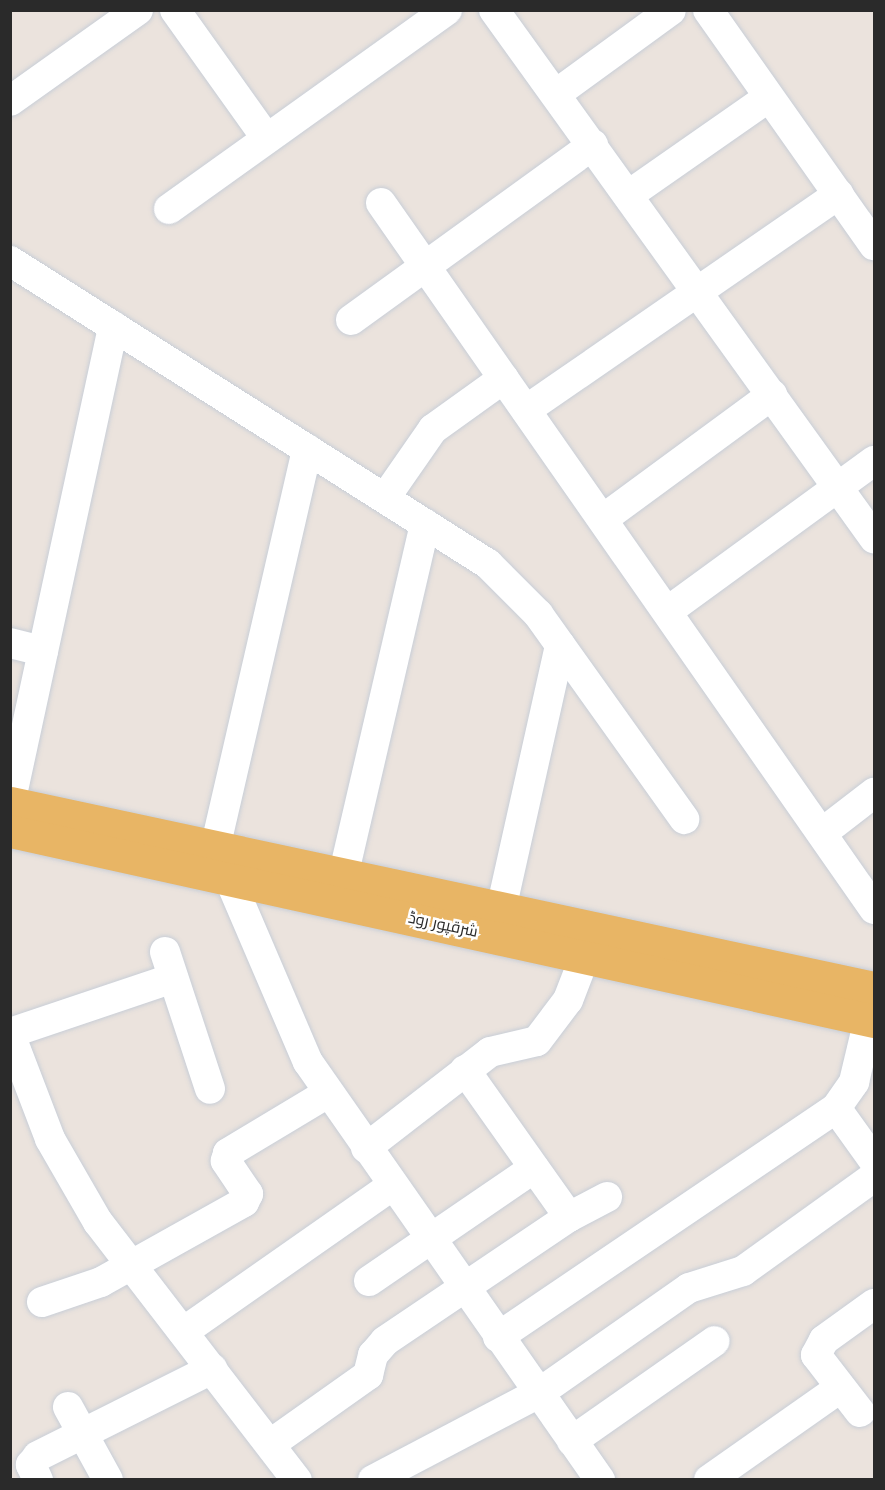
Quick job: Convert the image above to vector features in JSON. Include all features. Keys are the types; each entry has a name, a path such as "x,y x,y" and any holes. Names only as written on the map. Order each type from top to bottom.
{"main road":[{"name":"شرقپور روڈ","path":"11,803 218,866"},
{"name":"شرقپور روڈ","path":"10,831 340,888 498,923 874,988"},
{"name":"شرقپور روڈ","path":"498,923 585,956 872,1020"}],"street":[{"path":"10,101 138,10"},
{"path":"175,10 267,139"},
{"path":"169,209 447,10"},
{"path":"494,10 630,194 874,538"},
{"path":"555,94 671,10"},
{"path":"708,10 874,245"},
{"path":"630,194 769,97"},
{"path":"351,320 593,145"},
{"path":"526,410 698,289 839,194"},
{"path":"381,203 874,909"},
{"path":"10,261 385,498 510,583 560,645 684,819"},
{"path":"11,803 112,326"},
{"path":"385,498 433,429 504,378"},
{"path":"603,519 772,395"},
{"path":"308,449 218,866 295,1035 328,1092 600,1479"},
{"path":"668,611 874,461"},
{"path":"340,888 425,524"},
{"path":"10,643 43,651"},
{"path":"498,923 560,645"},
{"path":"822,833 874,793"},
{"path":"366,1148 465,1070 496,1049 517,1050 537,1041 568,1000 585,956"},
{"path":"210,1089 169,965 10,1034 50,1139 98,1222 134,1264 183,1332 272,1443 297,1479"},
{"path":"498,1337 836,1108 854,1082 872,1020"},
{"path":"465,1070 569,1217"},
{"path":"42,1302 134,1264 244,1202 248,1194 226,1161 228,1153 328,1092"},
{"path":"836,1108 874,1161"},
{"path":"369,1281 534,1168"},
{"path":"373,1479 539,1393 689,1288 743,1271 874,1178"},
{"path":"183,1332 393,1185"},
{"path":"272,1443 368,1375 373,1355 385,1341 569,1217 607,1197"},
{"path":"860,1412 817,1360 817,1350 874,1304"},
{"path":"572,1441 715,1341"},
{"path":"38,1479 32,1461 75,1420 212,1369"},
{"path":"709,1479 840,1388"},
{"path":"75,1420 108,1479"}]}
